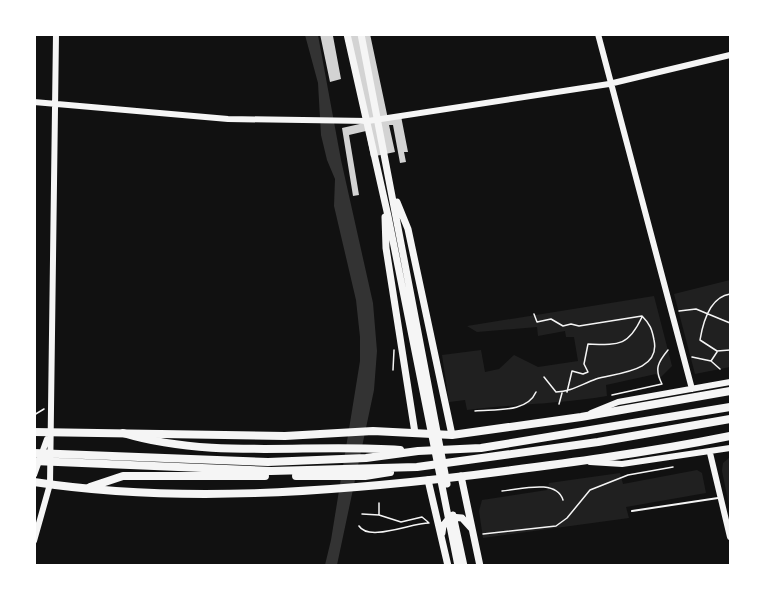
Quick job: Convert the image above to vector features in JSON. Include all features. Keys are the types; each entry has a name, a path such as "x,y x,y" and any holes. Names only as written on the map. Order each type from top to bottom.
{"highway":[{"path":"34,461 158,463 366,458 481,448 730,407"},
{"path":"90,487 123,476 365,472 417,467 598,442 730,419"},
{"path":"123,433 148,441 261,450 366,448 418,452"},
{"path":"34,453 328,473"}],"main road":[{"path":"347,34 383,194 386,248 415,433"},
{"path":"362,34 392,191 392,214 458,566"},
{"path":"392,191 408,229 452,435"},
{"path":"383,194 392,214 464,566"},
{"path":"34,432 285,436 373,431 452,435 581,417 730,391"},
{"path":"34,482 150,491 264,493 364,488 583,462 730,436"},
{"path":"461,476 480,566"},
{"path":"428,480 448,566"},
{"path":"442,538 443,526 450,516 462,518 472,529"}],"street":[{"path":"34,541 50,484 56,34"},
{"path":"598,34 609,84 692,389"},
{"path":"34,102 228,119 368,121 609,84 730,55"},
{"path":"581,417 618,402 730,382"},
{"path":"34,475 49,433"},
{"path":"583,462 622,464 710,453 730,448"},
{"path":"710,453 730,537"}],"lane":[{"path":"632,511 721,498"}],"path":[{"path":"730,294 726,294 707,312 700,340 717,351 730,350"},
{"path":"678,311 685,309 707,312 717,319 730,323"},
{"path":"534,314 537,322 551,319 563,326 571,324 579,326 642,316"},
{"path":"544,377 556,392 567,392 596,379 633,371 651,358 656,348 651,324 642,316"},
{"path":"567,392 572,371 583,374 588,372 584,364 588,344 612,345 626,341 633,335 642,316"},
{"path":"612,395 662,384 656,374 658,363 668,350"},
{"path":"711,361 717,351"},
{"path":"691,357 711,361 720,369"},
{"path":"651,358 658,363"},
{"path":"475,411 523,406 532,401 536,392"},
{"path":"559,404 562,392"},
{"path":"34,416 50,405"},
{"path":"483,534 556,526 567,518 590,490 628,475 673,467"},
{"path":"502,491 548,487 556,490 563,500"},
{"path":"379,503 379,515"},
{"path":"359,526 369,534 413,524 429,523 422,517 401,522 379,515 362,514"}],"shaded area":[{"path":"305,35 318,35 341,160 373,303 377,351 374,390 337,565 325,565 360,361 360,337 356,300 334,206 335,179 327,160 321,135 318,83"},
{"path":"730,280 730,367 695,374 674,294"},
{"path":"654,296 672,366 659,379 656,374 606,385 607,396 572,401 467,410 465,400 449,402 442,355 481,350 485,372 499,369 514,355 538,367 578,361 574,337 566,337 565,331 538,336 537,327 477,332 467,326"},
{"path":"730,457 730,510 722,471 723,463"},
{"path":"697,470 702,473 706,493 626,507 629,518 483,538 479,511 482,500 547,490 549,483 620,473 623,484"}],"building":[{"path":"320,34 337,34 333,36 341,79 330,82"},
{"path":"347,34 370,34 388,119 401,116 408,152 404,152 406,162 400,163 393,125 389,125 395,152 371,157 366,131 349,135 359,195 353,196 342,128 364,123"}]}
